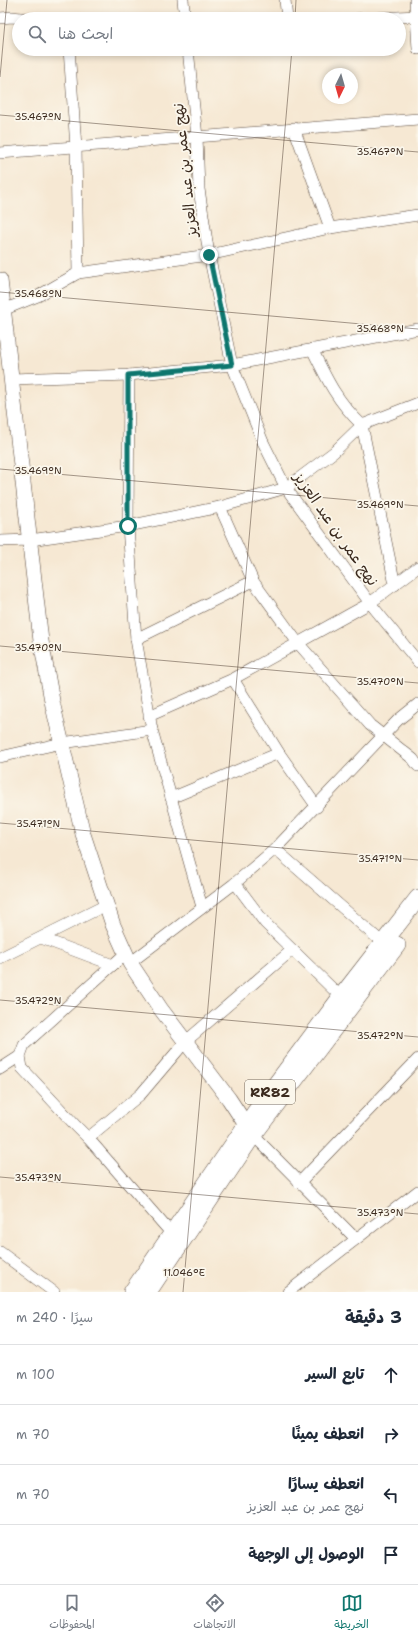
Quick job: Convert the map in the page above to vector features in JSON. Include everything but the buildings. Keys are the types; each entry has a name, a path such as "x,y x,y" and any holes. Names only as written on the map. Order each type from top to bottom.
{"main road":[{"name":"RR82","path":"261,1115 341,997 384,944 416,911"},
{"name":"RR82","path":"132,1292 171,1233 416,911"},
{"name":"RR82","path":"148,1292 249,1130"}],"street":[{"path":"183,0 184,12"},
{"path":"285,0 286,12"},
{"path":"415,0 418,49"},
{"path":"406,17 417,16"},
{"path":"0,18 12,17"},
{"path":"70,56 76,147 78,273"},
{"name":"نهج عمر بن عبد العزيز","path":"189,56 197,137 199,189 209,255 232,365 263,442 286,488 370,603 418,662"},
{"path":"0,153 418,119"},
{"path":"294,128 330,228"},
{"path":"3,310 38,296 78,273 209,255 330,228 418,215"},
{"path":"0,280 3,328 12,379 41,641 83,834 106,905 128,958 184,1042 223,1092 249,1130 299,1183 356,1239"},
{"path":"12,379 128,375 232,365 418,329"},
{"path":"312,349 330,385 345,408 362,425 395,585"},
{"path":"128,375 128,526 136,639 152,730 202,907"},
{"path":"0,541 30,540 128,526 220,507 286,488 334,452 362,425 418,403"},
{"path":"220,507 253,582 298,643 370,726 413,759 418,766"},
{"path":"149,716 233,679 298,643 370,603 418,567"},
{"path":"136,639 253,582"},
{"path":"233,679 279,753 317,807"},
{"path":"171,1233 88,1138 22,1068 20,1056 24,1045 113,965 128,958 202,907 235,883 276,849 398,720 418,704"},
{"path":"0,757 62,743 152,730"},
{"path":"171,798 279,753"},
{"path":"276,849 384,944"},
{"path":"235,883 265,922 341,997"},
{"path":"0,958 106,905"},
{"path":"41,938 113,965"},
{"path":"88,1138 141,1094 184,1042 292,950"},
{"path":"0,1069 20,1056"},
{"path":"299,1183 418,1059"},
{"path":"223,1092 261,1115"},
{"path":"288,1292 418,1190"},
{"path":"0,1252 54,1292"}],"route":[{"path":"128,526 128,375 232,365 209,255"}]}
